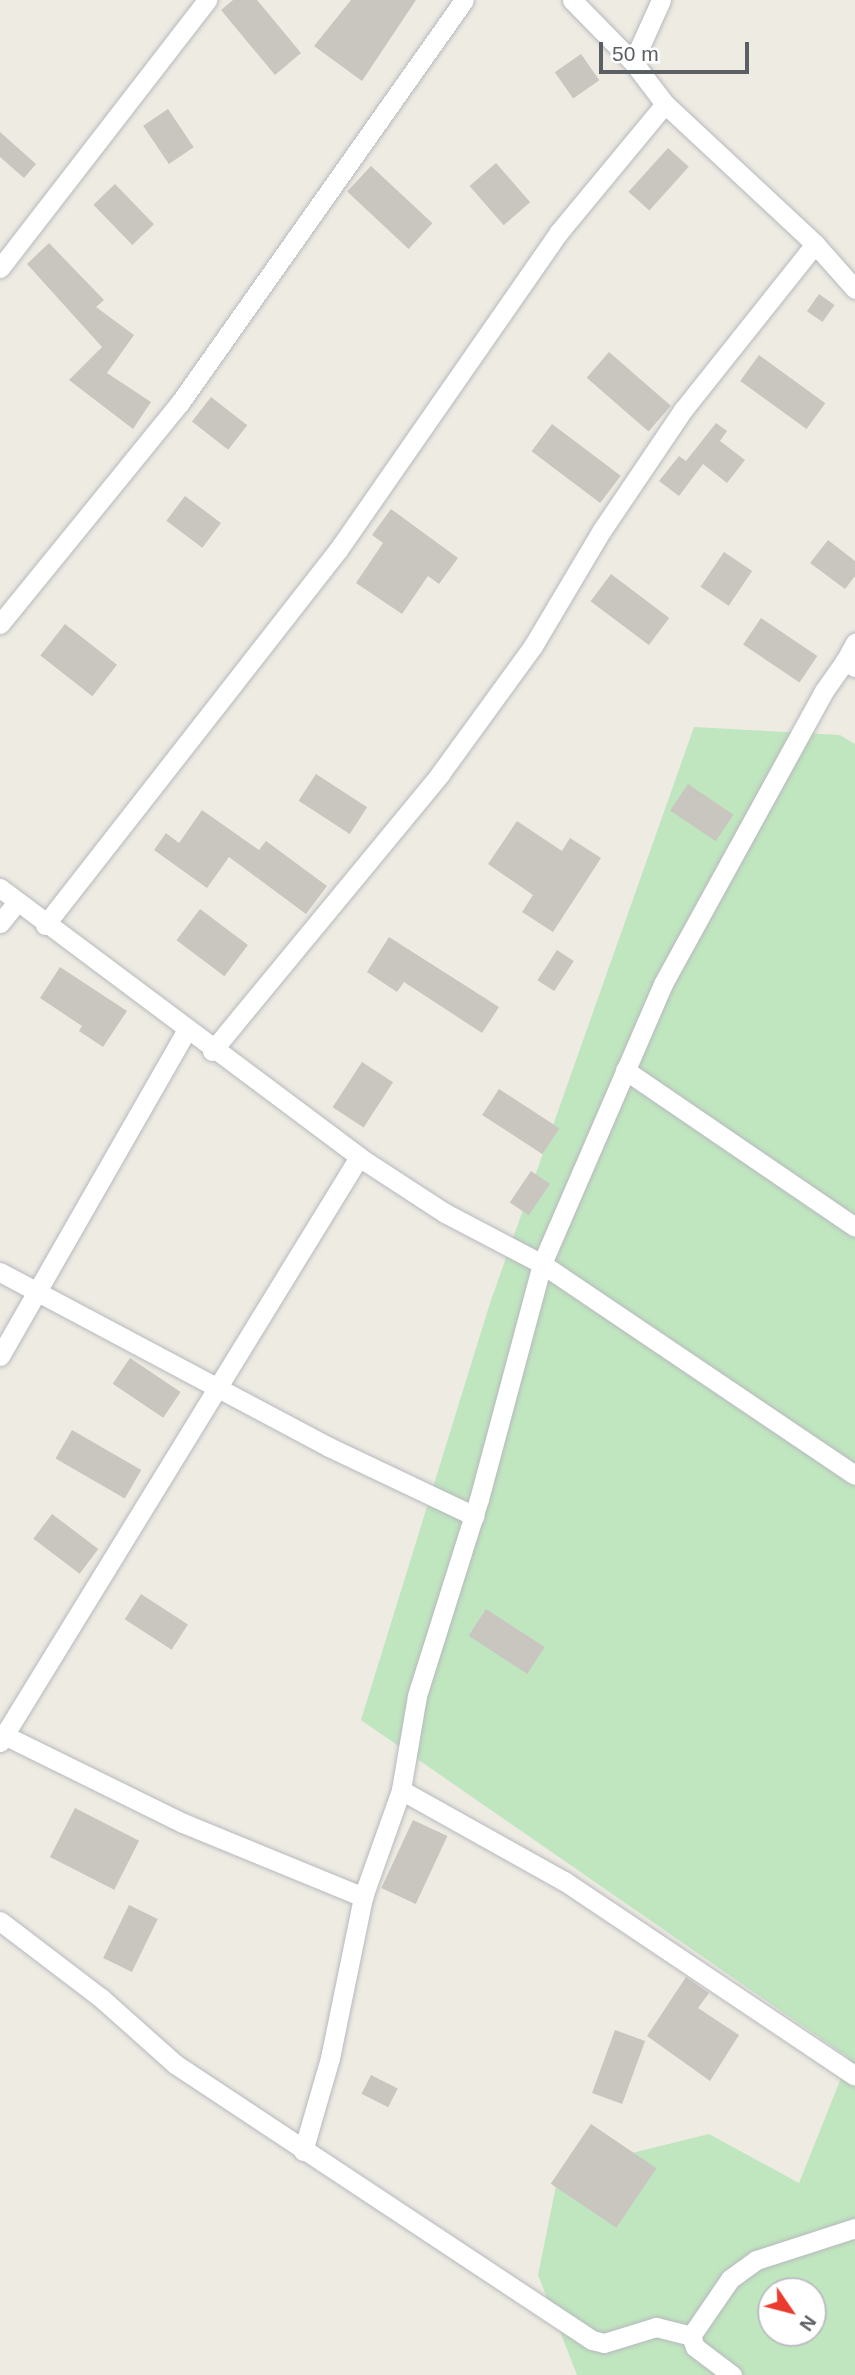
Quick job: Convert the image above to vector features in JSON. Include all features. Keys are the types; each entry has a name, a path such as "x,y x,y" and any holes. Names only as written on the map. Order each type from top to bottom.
{"street":[{"path":"0,268 207,0"},
{"path":"0,624 179,404 464,0"},
{"path":"572,0 634,62 665,104 816,244 855,289"},
{"path":"634,62 661,0"},
{"path":"45,925 338,550 559,232 665,104"},
{"path":"212,1051 440,774 533,646 602,530 683,410 816,244"},
{"path":"303,2151 330,2057 363,1897 401,1790 417,1696 474,1516 542,1264 663,984 824,691 850,664 855,643"},
{"path":"0,888 212,1051 359,1157 445,1213 542,1264 855,1475"},
{"path":"0,923 17,902"},
{"path":"0,1356 186,1031"},
{"path":"625,1070 855,1227"},
{"path":"359,1157 2,1738 183,1823 363,1897"},
{"path":"0,1272 216,1388 474,1516"},
{"path":"401,1790 564,1881 855,2076"},
{"path":"0,1921 101,1998 158,2051 303,2151 592,2340 604,2343 656,2327 691,2336"},
{"path":"691,2336 730,2278 756,2260 855,2228"},
{"path":"691,2336 695,2347 732,2375"}],"green space":[{"path":"694,727 840,735 855,744 855,2375 577,2375 538,2275 559,2171 709,2134 799,2183 849,2058 361,1720 490,1303"}],"building":[{"path":"233,0 257,0 301,53 275,75 221,10"},
{"path":"351,0 416,0 362,81 314,46"},
{"path":"581,54 599,80 573,99 555,72"},
{"path":"168,109 194,147 169,164 143,126"},
{"path":"0,132 36,164 24,178 0,157"},
{"path":"668,148 689,167 649,211 629,192"},
{"path":"496,163 530,202 504,225 470,186"},
{"path":"371,166 432,223 409,249 347,192"},
{"path":"115,184 154,224 132,245 93,205"},
{"path":"49,243 104,300 96,307 134,335 107,373 151,402 133,429 69,380 102,347 27,264"},
{"path":"819,294 835,305 823,322 807,311"},
{"path":"609,352 671,406 649,431 587,378"},
{"path":"759,355 825,403 807,429 740,381"},
{"path":"211,397 247,425 228,450 192,421"},
{"path":"716,423 727,431 720,441 745,460 727,483 703,464 679,496 659,481 679,456 686,461"},
{"path":"552,424 621,476 600,503 532,451"},
{"path":"185,496 221,523 202,548 166,521"},
{"path":"391,509 458,558 439,584 428,576 402,614 356,583 383,543 372,535"},
{"path":"828,540 855,561 855,576 845,589 810,563"},
{"path":"724,552 752,571 729,606 701,587"},
{"path":"611,574 669,618 649,645 591,601"},
{"path":"761,618 817,656 799,683 743,645"},
{"path":"65,624 117,665 92,696 40,656"},
{"path":"316,774 367,807 350,834 299,801"},
{"path":"688,784 734,815 716,841 670,811"},
{"path":"202,810 259,850 266,841 327,886 306,914 229,857 207,888 154,850 166,833 179,843"},
{"path":"517,821 562,851 570,838 601,858 553,932 522,912 533,895 488,864"},
{"path":"200,909 248,945 224,976 177,940"},
{"path":"389,937 499,1007 482,1033 404,982 397,992 367,972"},
{"path":"557,950 574,961 554,991 537,980"},
{"path":"60,967 127,1011 103,1047 79,1031 82,1026 40,998"},
{"path":"362,1062 393,1082 364,1127 333,1107"},
{"path":"499,1089 559,1128 543,1154 482,1115"},
{"path":"531,1171 550,1184 529,1215 510,1203"},
{"path":"130,1358 181,1392 163,1418 113,1384"},
{"path":"72,1430 141,1470 125,1499 56,1459"},
{"path":"52,1514 98,1549 80,1574 33,1539"},
{"path":"141,1594 188,1624 172,1650 125,1619"},
{"path":"486,1609 545,1647 527,1674 469,1636"},
{"path":"75,1808 139,1841 114,1890 50,1857"},
{"path":"413,1820 447,1836 416,1904 381,1888"},
{"path":"129,1905 158,1919 132,1972 103,1958"},
{"path":"686,1977 709,1993 698,2008 739,2035 710,2081 647,2036"},
{"path":"615,2030 645,2041 622,2104 592,2093"},
{"path":"371,2075 398,2089 388,2107 361,2094"},
{"path":"591,2124 656,2168 616,2228 551,2184"}]}
